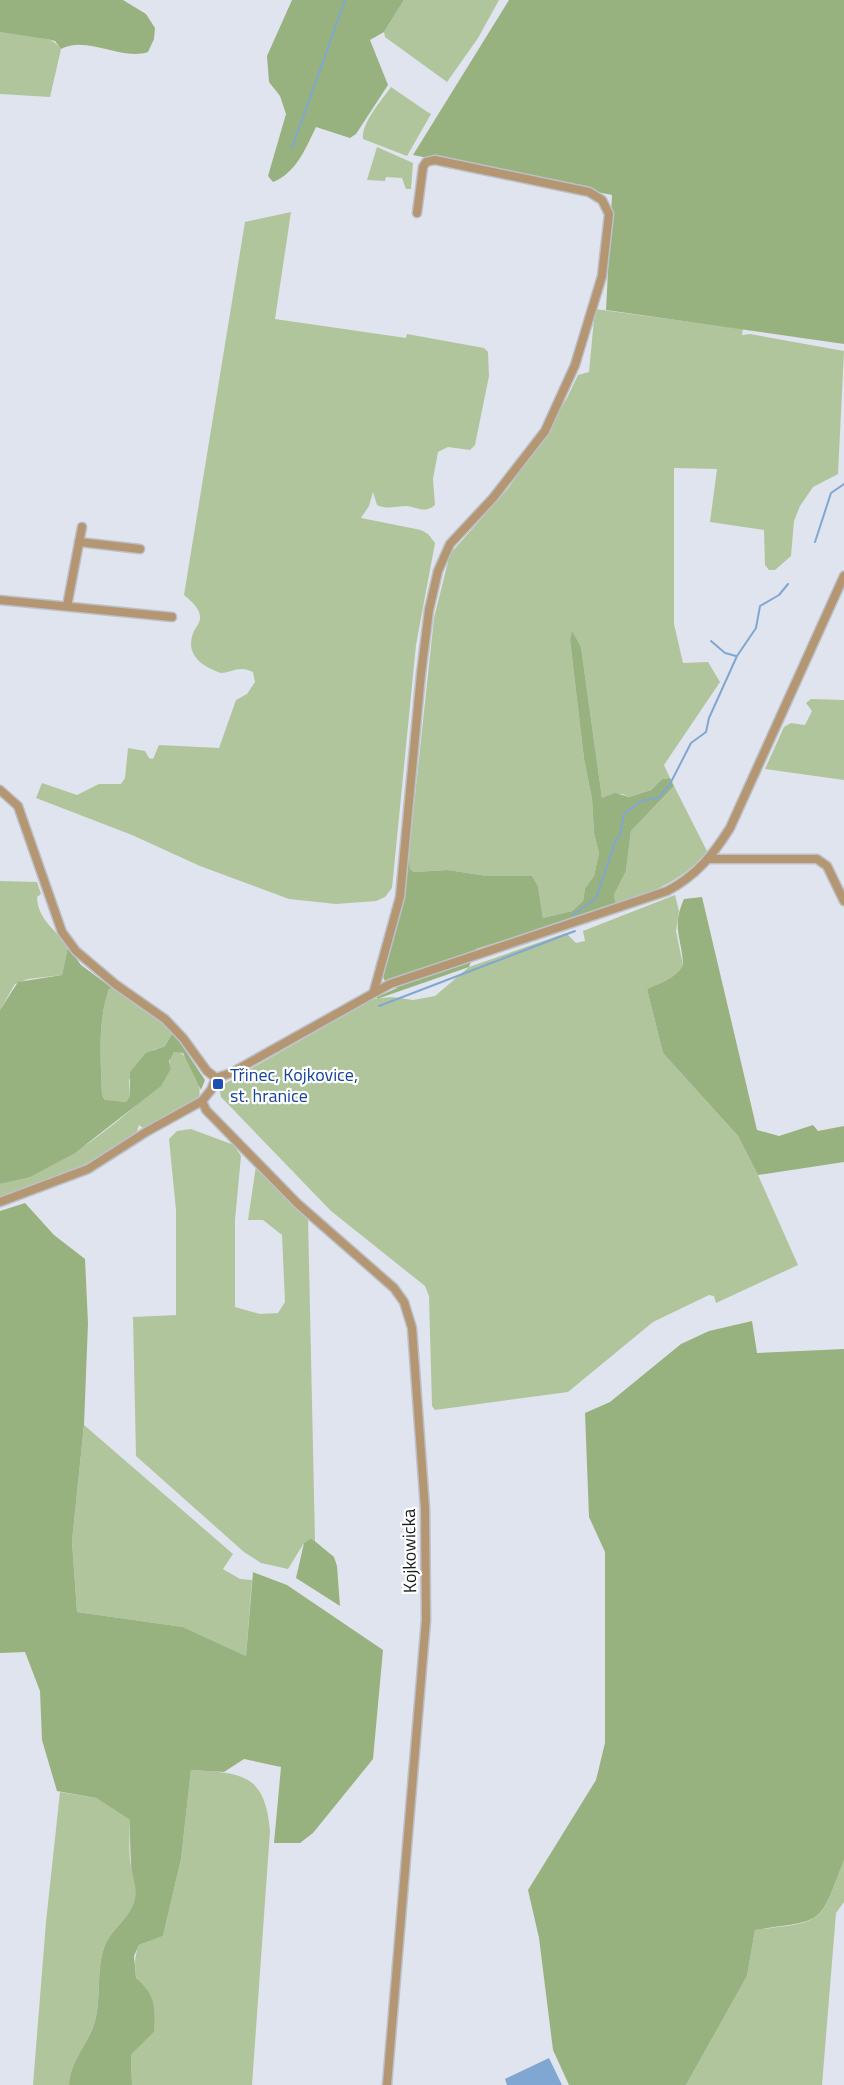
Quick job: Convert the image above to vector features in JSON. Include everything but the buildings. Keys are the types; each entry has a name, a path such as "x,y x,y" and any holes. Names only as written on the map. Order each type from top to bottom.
{"street":[{"path":"374,991 399,897 421,674 429,610 438,571 450,544 493,498 544,431 575,365 597,298 602,276 609,214 602,200 589,192 435,160 426,162 423,167 417,213"},
{"path":"67,606 82,527"},
{"path":"79,542 140,549"},
{"path":"0,1202 88,1169 146,1132 202,1101 211,1090 216,1078 231,1072 374,991 667,891 693,875 710,859 730,828 844,576"},
{"path":"0,600 172,617"},
{"path":"0,790 18,807 58,923 76,951 115,984 165,1019 183,1038 207,1071 216,1078"},
{"path":"710,859 817,859 827,866 844,901"},
{"name":"Kojkowicka","path":"202,1101 206,1110 298,1203 394,1288 404,1302 412,1328 425,1508 426,1620 387,2085"}],"green space":[{"path":"0,0 123,0 146,14 155,28 154,39 148,52 137,54 82,45 71,45 61,49 55,41 0,32"},
{"path":"292,0 404,0 384,32 370,40 388,85 356,134 350,138 316,127 294,166 288,173 273,182 268,176 286,114 280,96 269,82 267,56"},
{"path":"404,0 499,0 478,38 447,82 385,37 384,32"},
{"path":"509,0 844,0 844,344 606,310 612,195 413,155"},
{"path":"0,32 42,37 61,49 50,97 0,94"},
{"path":"391,87 431,114 407,156 363,139 365,126"},
{"path":"377,147 413,163 411,189 406,189 402,178 386,177 385,181 367,180"},
{"path":"291,212 275,319 406,338 407,334 484,348 488,352 489,376 475,445 470,450 448,447 438,452 433,479 435,505 424,510 406,506 388,508 377,505 373,492 369,506 361,518 421,530 428,534 435,543 416,645 392,888 385,897 376,901 336,904 289,899 200,866 132,835 36,798 42,783 77,795 99,784 121,784 125,778 128,748 145,751 149,758 153,759 159,745 219,748 236,700 247,694 255,682 253,672 240,669 221,673 207,667 196,658 191,639 200,615 195,605 184,595 245,222"},
{"path":"595,309 743,329 742,335 750,334 844,351 838,474 813,487 800,506 794,521 791,556 775,570 769,570 765,565 764,530 710,522 717,469 674,468 674,624 683,663 708,662 720,682 664,765 670,778 662,779 651,790 629,797 622,794 602,798 581,647 572,632 570,640 584,759 599,853 594,876 585,888 583,901 572,911 543,918 538,886 532,876 487,876 448,870 414,872 410,869 409,852 434,618 450,554 510,486 567,398 578,375 589,372"},
{"path":"572,631 581,647 602,798 615,793 629,797 651,790 662,779 670,778 674,786 631,831 626,871 614,895 616,905 476,949 469,967 377,999 397,988 385,981 382,975 406,852 409,852 410,869 414,872 448,870 487,876 532,876 538,886 543,918 572,911 583,901 585,888 594,876 599,853 584,759 570,640"},
{"path":"811,699 844,700 844,780 765,769 784,727 791,723 805,725 812,711 806,703"},
{"path":"674,786 707,851 698,862 677,878 616,905 614,895 626,871 631,831"},
{"path":"0,881 37,882 41,894 37,897 38,905 44,919 68,947 62,975 28,979 15,984 0,1010"},
{"path":"675,895 679,911 676,931 683,965 672,977 647,989 663,1053 738,1136 798,1265 716,1303 714,1296 709,1295 653,1322 568,1392 435,1410 432,1406 429,1296 425,1286 331,1211 221,1097 219,1087 373,999 392,997 413,1000 435,996 469,967 566,933 576,943 585,941 583,931"},
{"path":"702,897 757,1130 779,1136 813,1125 818,1131 844,1126 844,1162 758,1175 738,1136 663,1053 647,989 672,977 683,965 678,932 680,909 684,899"},
{"path":"68,947 81,965 112,988 109,989 105,1002 101,1028 102,1095 105,1100 126,1102 130,1096 130,1072 146,1053 165,1046 173,1032 205,1080 201,1090 183,1053 174,1052 169,1061 171,1069 161,1086 75,1153 30,1177 0,1184 0,1010 18,982 62,975"},
{"path":"112,988 150,1012 173,1032 165,1046 153,1050 129,1080 130,1096 126,1102 106,1101 102,1095 101,1028 105,1002 109,989"},
{"path":"177,1051 191,1064 199,1085 199,1097 146,1130 139,1125 136,1134 77,1169 0,1199 0,1184 24,1177 69,1156 110,1127 166,1077 171,1069 171,1056"},
{"path":"191,1129 234,1145 241,1156 235,1220 235,1307 260,1314 278,1313 285,1302 282,1235 263,1220 248,1220 256,1166 308,1217 315,1541 311,1538 304,1543 288,1569 261,1563 244,1552 136,1456 133,1317 176,1315 176,1210 169,1139 177,1131"},
{"path":"25,1203 54,1235 85,1259 88,1323 84,1425 72,1541 77,1612 183,1627 246,1656 253,1572 287,1585 383,1650 373,1759 313,1833 300,1843 274,1843 281,1767 244,1759 224,1772 191,1770 181,1859 163,1936 139,1945 134,1956 136,1978 143,1984 153,2002 154,2032 131,2055 132,2085 69,2085 75,2063 95,2020 104,1948 132,1908 135,1897 131,1867 130,1820 96,1798 57,1791 42,1740 40,1691 25,1652 0,1653 0,1211"},
{"path":"752,1321 757,1353 844,1349 844,1860 829,1898 816,1916 795,1924 755,1930 747,1976 686,2085 569,2085 553,2050 539,1938 528,1890 596,1780 605,1743 605,1552 589,1517 585,1413 610,1402 681,1344 709,1331"},
{"path":"84,1425 233,1554 223,1569 240,1579 252,1580 246,1656 183,1627 77,1612 72,1541"},
{"path":"311,1538 334,1557 337,1566 340,1606 296,1578 304,1543"},
{"path":"191,1770 237,1775 248,1780 263,1797 267,1812 270,1831 252,2085 132,2085 131,2055 154,2032 136,1977 136,1955 139,1945 163,1936 181,1859"},
{"path":"60,1792 96,1798 130,1820 130,1855 136,1892 132,1908 104,1948 95,2020 75,2063 69,2085 33,2085 46,1922"},
{"path":"844,1860 844,1902 836,1913 822,2085 686,2085 747,1976 755,1930 795,1925 816,1916 829,1898"}],"water":[{"path":"549,2058 562,2085 507,2085 505,2079"}],"waterway":[{"path":"292,148 345,0"},
{"path":"815,542 831,493 844,484"},
{"path":"573,915 596,898 615,842 620,836 624,814 641,801 658,798 670,784 691,743 706,732 709,718 737,656 756,628 760,606 779,595 788,584"},
{"path":"711,641 725,653 736,656"},
{"path":"379,1006 575,931"}],"place":[{"name":"Třinec, Kojkovice, st. hranice","path":"218,1084"}]}
